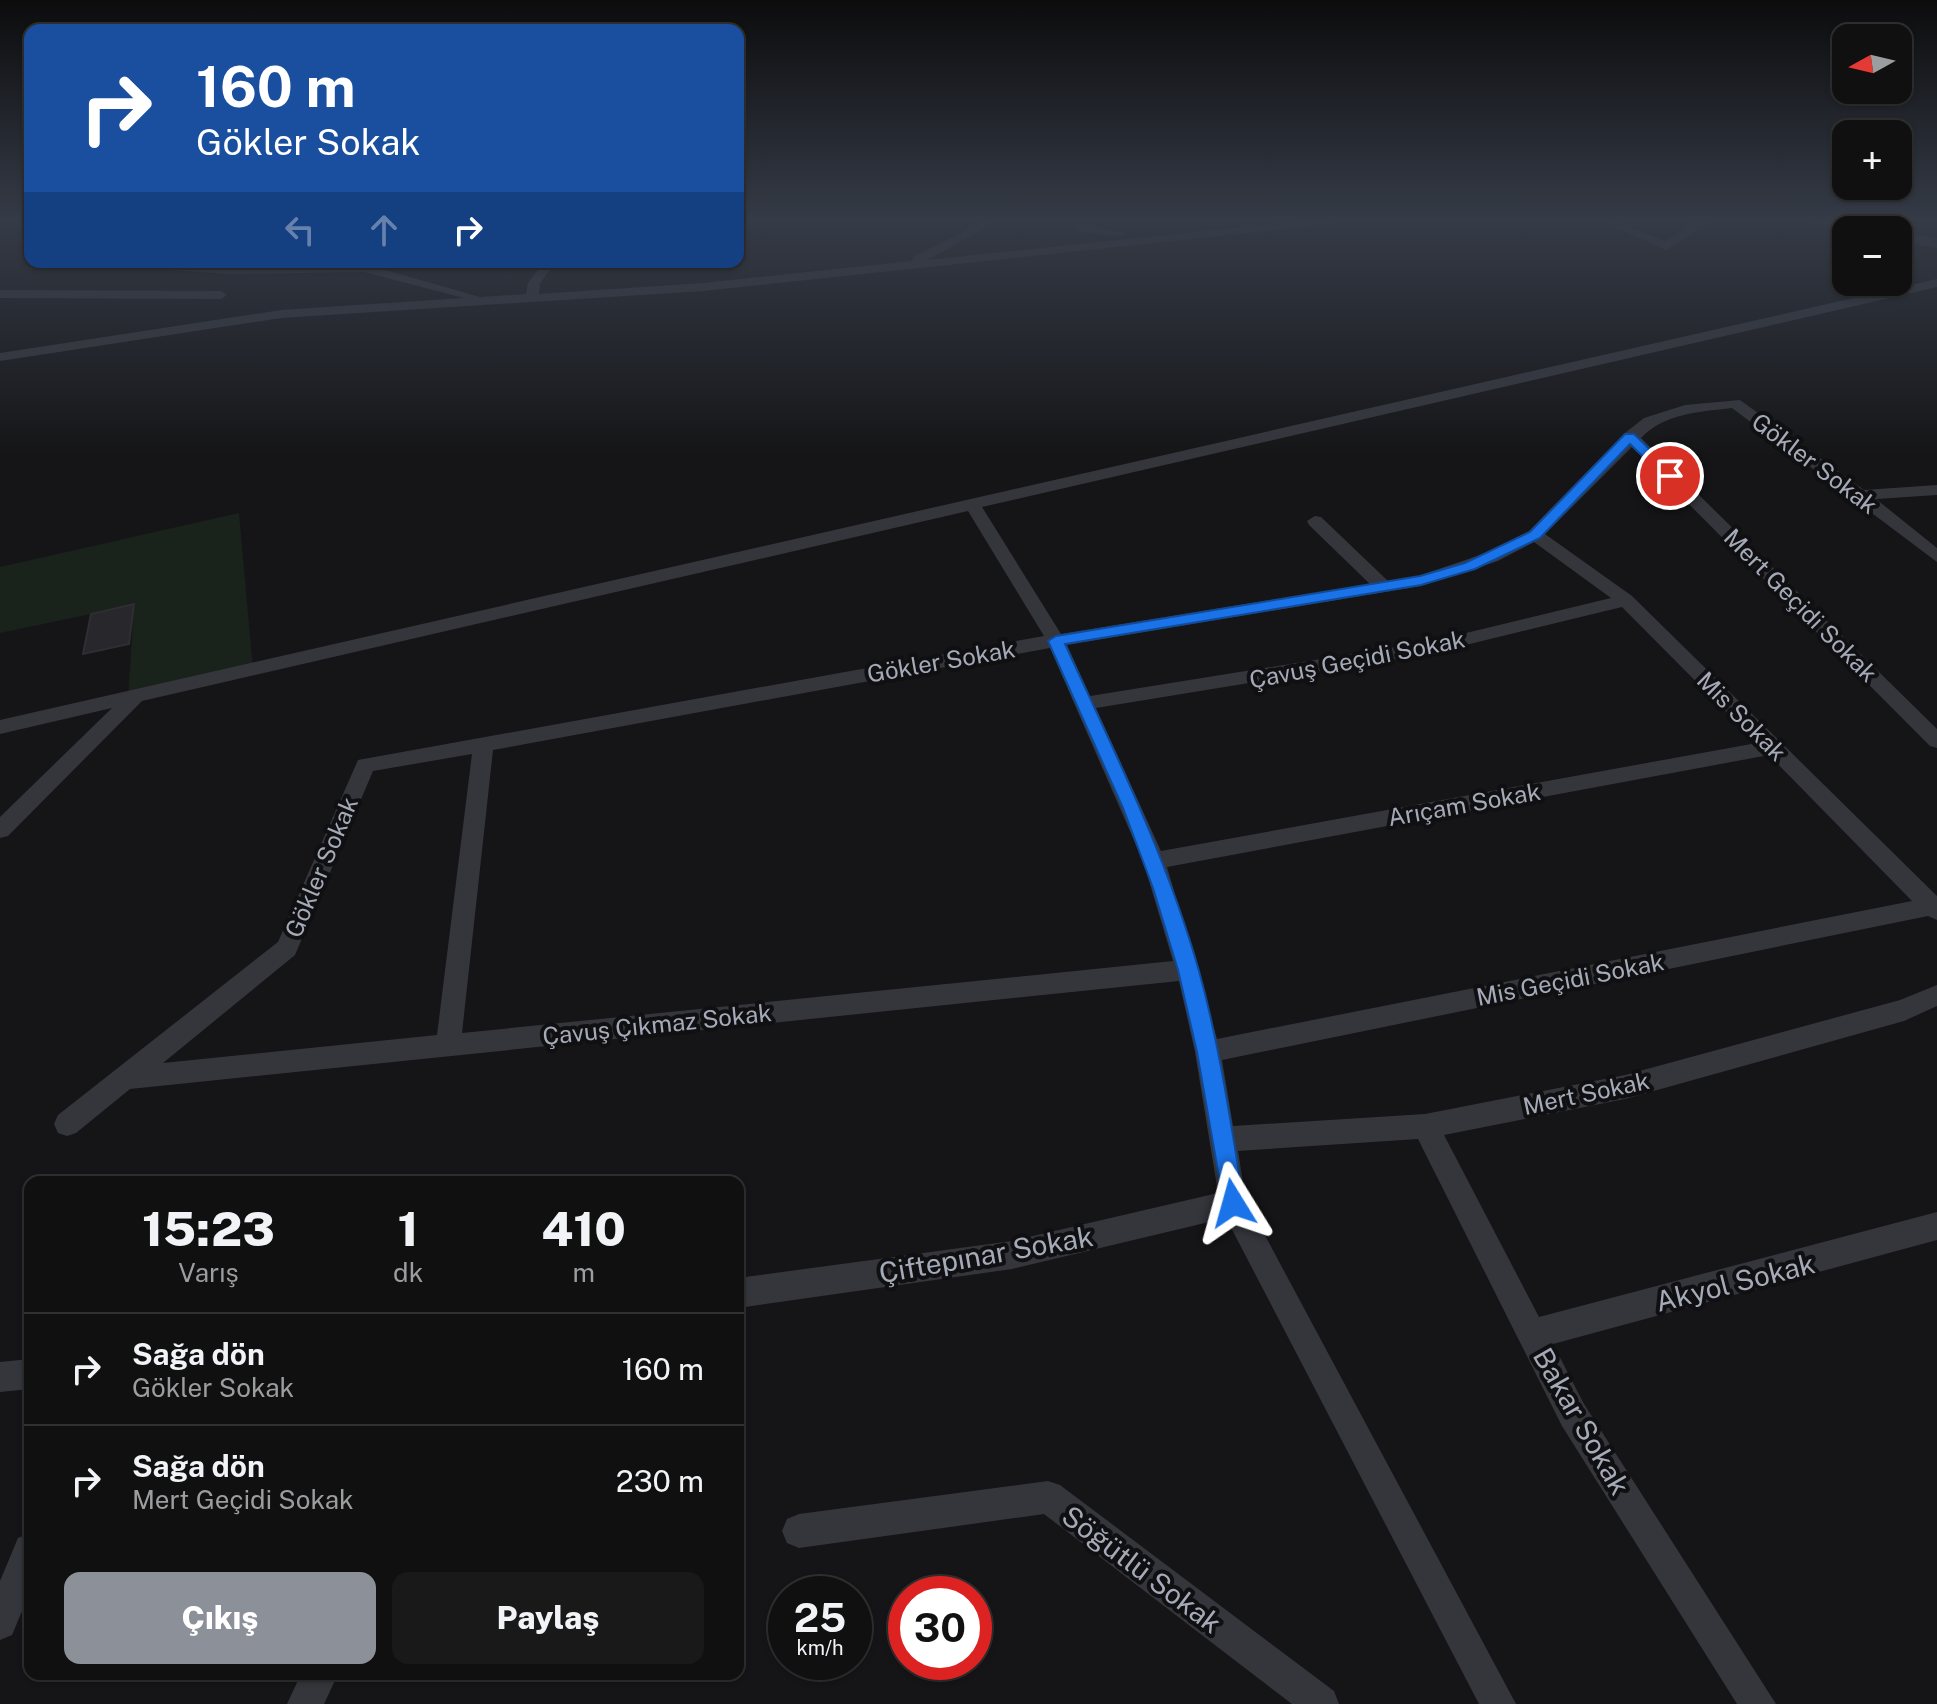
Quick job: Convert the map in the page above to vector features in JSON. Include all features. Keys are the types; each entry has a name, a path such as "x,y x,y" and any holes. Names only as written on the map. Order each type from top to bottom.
{"street":[{"path":"219,322 221,300"},
{"path":"482,300 491,302"},
{"path":"0,357 219,322 311,312 525,300"},
{"path":"0,727 974,507 1866,300"},
{"name":"Gökler Sokak","path":"67,1124 287,948 365,765 695,708 919,663 1421,581 1470,566 1535,535 1630,436 1649,421 1672,413 1735,403 1861,495 1937,557"},
{"name":"Mert Geçidi Sokak","path":"1630,436 1937,741"},
{"path":"1861,495 1937,490"},
{"path":"974,507 1056,641 1154,861 1188,970 1208,1052 1233,1203 1498,1704"},
{"path":"1315,521 1384,587"},
{"name":"Mis Sokak","path":"1535,535 1626,600 1935,908"},
{"name":"Çavuş Geçidi Sokak","path":"1086,703 1433,647 1626,600"},
{"path":"0,830 136,696"},
{"path":"448,1045 483,745"},
{"name":"Arıçam Sokak","path":"1154,861 1773,747"},
{"name":"Mis Geçidi Sokak","path":"1208,1052 1935,908"},
{"name":"Çavuş Çıkmaz Sokak","path":"125,1078 1188,970"},
{"name":"Mert Sokak","path":"1224,1139 1425,1126 1625,1087 1904,1010 1937,995"},
{"name":"Bakar Sokak","path":"1425,1126 1573,1415 1758,1704"},
{"name":"Çiftepınar Sokak","path":"744,1292 1012,1255 1233,1203"},
{"name":"Akyol Sokak","path":"1532,1334 1842,1254 1937,1226"},
{"path":"0,1377 24,1375"},
{"name":"Söğütlü Sokak","path":"799,1531 1048,1497 1321,1704"},
{"path":"0,1623 24,1565"},
{"path":"305,1704 317,1680"}],"shaded area":[{"path":"239,513 253,670 128,699 134,605 0,633 0,567"}],"building":[{"path":"134,604 129,644 83,654 91,614"}],"route":[{"path":"1233,1203 1208,1052 1188,970 1163,888 1086,703 1056,641 1421,581 1470,566 1535,535 1630,436 1670,476"}]}
